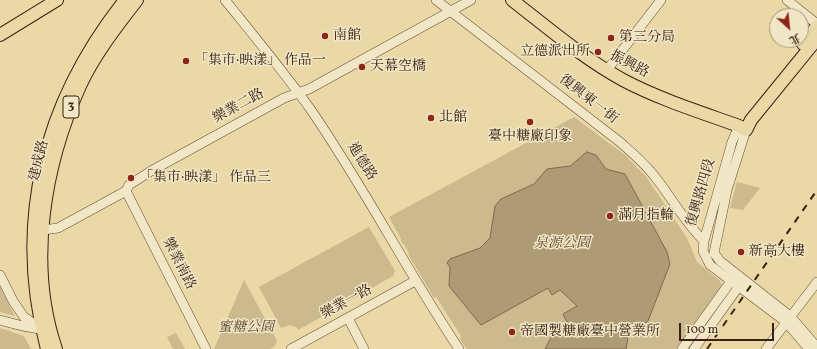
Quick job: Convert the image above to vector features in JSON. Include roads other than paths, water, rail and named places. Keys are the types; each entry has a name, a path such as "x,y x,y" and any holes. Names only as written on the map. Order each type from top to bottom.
{"main road":[{"path":"0,35 57,0"},
{"name":"建成路","path":"56,349 45,329 35,288 33,236 36,192 53,130 72,82 101,32 125,0"},
{"name":"建成路","path":"47,349 42,248 45,203 54,162 80,84 103,47 137,0"},
{"name":"振興路","path":"512,0 569,45 607,70 643,90 742,128"},
{"name":"復興路四段","path":"742,128 817,25"},
{"name":"復興路四段","path":"742,128 752,120 817,38"}],"street":[{"name":"進德路","path":"225,0 310,109 370,202 415,282 459,349"},
{"name":"復興東一街","path":"436,0 452,11 640,160 651,171 694,231 704,241"},
{"name":"樂業二路","path":"44,230 58,228 126,191 128,185 151,171 284,98 310,89 471,0"},
{"path":"607,70 661,0"},
{"path":"787,0 817,25"},
{"name":"復興路四段","path":"742,128 732,142 704,241 703,251 707,262 737,280 788,319 817,347"},
{"name":"復興路四段","path":"737,280 718,259 714,250 742,128"},
{"name":"樂業南路","path":"126,191 206,349"},
{"path":"0,275 24,317 45,329"},
{"path":"682,349 737,280"},
{"path":"694,349 737,280"},
{"name":"樂業一路","path":"291,349 415,282"},
{"path":"766,349 817,282"},
{"path":"348,318 364,349"},
{"name":"復興路四段","path":"788,319 809,349"},
{"path":"0,320 17,324 25,328 45,329"}],"railway":[{"path":"707,349 817,190"}],"place":[{"name":"南館","path":"325,36"},
{"name":"第三分局","path":"611,38"},
{"name":"立德派出所","path":"598,52"},
{"name":"「集市‧映漾」 作品一","path":"186,61"},
{"name":"天幕空橋","path":"362,67"},
{"name":"北館","path":"431,118"},
{"name":"臺中糖廠印象","path":"530,122"},
{"name":"「集市‧映漾」 作品三","path":"131,178"},
{"name":"滿月指輪","path":"610,216"},
{"name":"新高大樓","path":"741,252"},
{"name":"帝國製糖廠臺中營業所","path":"512,332"}],"park label":[{"name":"泉源公園","path":"562,244"},
{"name":"蜜糖公園","path":"246,328"}]}
